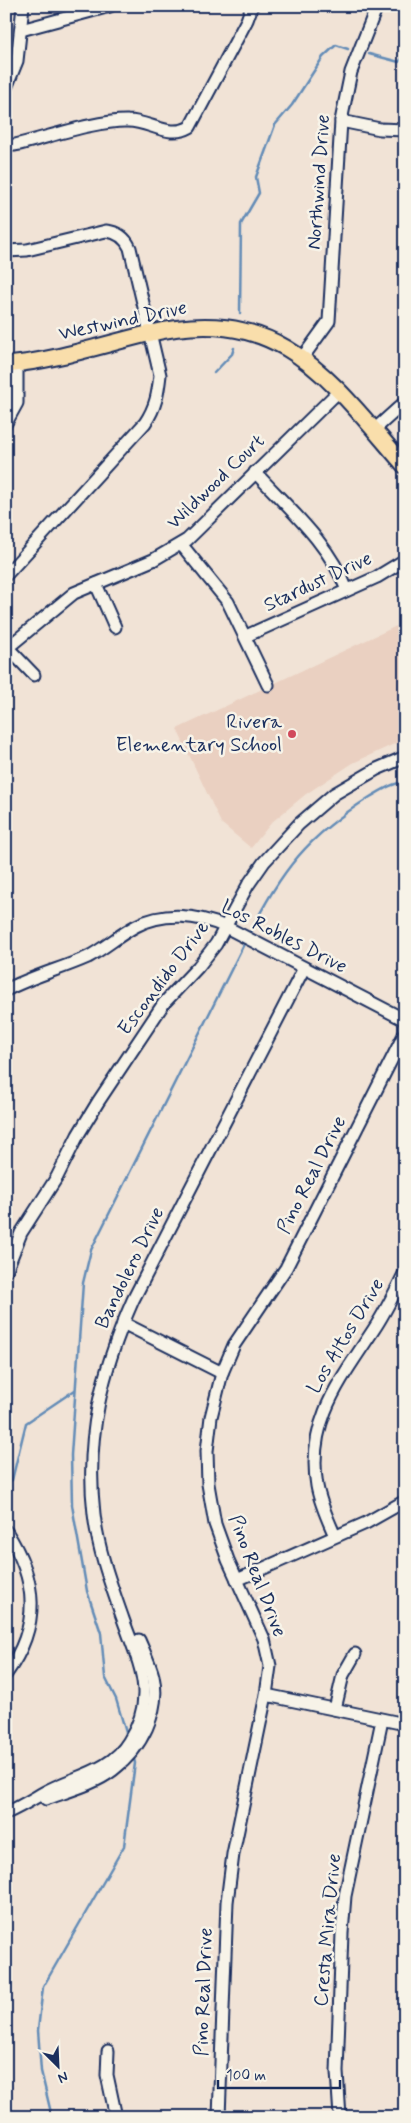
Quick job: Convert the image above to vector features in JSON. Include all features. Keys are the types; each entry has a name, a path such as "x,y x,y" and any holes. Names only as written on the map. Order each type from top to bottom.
{"main road":[{"name":"Westwind Drive","path":"12,364 189,326 233,328 271,340 303,357 339,391 405,466"}],"street":[{"path":"6,88 17,60 23,6"},
{"path":"21,30 110,6"},
{"path":"6,145 15,145 112,122 140,122 173,132 182,131 190,127 247,20 252,6"},
{"name":"Northwind Drive","path":"303,357 326,328 331,310 336,168 341,121 351,72 377,6"},
{"path":"341,121 380,129 405,130"},
{"path":"6,252 28,250 106,231 119,234 130,248 160,374 158,394 153,411 134,436 6,575"},
{"path":"6,423 17,403 12,364"},
{"name":"Wildwood Court","path":"34,675 7,649 74,593 154,560 197,532 255,472 339,391"},
{"path":"374,430 405,402"},
{"path":"255,472 324,547 341,573 347,590"},
{"path":"181,544 228,602 268,685"},
{"name":"Stardust Drive","path":"246,636 386,572 405,560"},
{"path":"96,584 115,627"},
{"name":"Escondido Drive","path":"6,1271 20,1234 57,1177 78,1134 98,1102 164,1003 207,957 248,885 264,862 299,824 323,802 357,780 405,757"},
{"name":"Los Robles Drive","path":"6,990 39,974 90,956 137,925 166,917 191,916 226,926 405,1020"},
{"name":"Bandolero Drive","path":"6,1813 32,1801 46,1800 107,1769 139,1744 144,1733 154,1701 126,1612 120,1607 107,1576 97,1537 92,1490 91,1448 100,1391 123,1323 304,968"},
{"name":"Pino Real Drive","path":"220,2117 227,1902 233,1854 266,1695 270,1666 260,1630 218,1533 208,1484 208,1438 222,1373 243,1330 273,1288 295,1251 405,1032"},
{"name":"Los Altos Drive","path":"335,1536 317,1487 316,1458 319,1429 336,1386 375,1328 405,1272"},
{"path":"123,1323 222,1373"},
{"path":"237,1580 384,1514 405,1501"},
{"path":"6,1531 26,1570 32,1606 27,1637 17,1659 6,1674"},
{"path":"335,1709 343,1675 355,1654"},
{"path":"266,1695 405,1724"},
{"name":"Cresta Mira Drive","path":"340,2117 337,2072 345,1896 348,1873 382,1720"},
{"path":"108,2051 107,2076 116,2117"}],"shaded area":[{"name":"Rivera Elementary School","path":"405,622 405,739 353,763 306,794 272,822 251,848 221,823 177,729"}],"waterway":[{"path":"240,313 241,224 259,193 256,177 275,125 292,105 323,57 336,45 348,49"},
{"path":"369,54 399,62 405,55"},
{"path":"214,373 232,354 234,348"},
{"path":"249,935 272,892 298,856 313,840 370,797 392,785 405,783"},
{"path":"127,1736 116,1699 105,1677 101,1633 87,1591 72,1505 71,1455 83,1283 91,1250 245,942"},
{"path":"6,1484 12,1480 26,1423 75,1390"},
{"path":"52,2117 41,2071 38,2030 43,1987 124,1846 135,1763 133,1755"}],"place":[{"name":"Rivera Elementary School","path":"292,734"}]}
